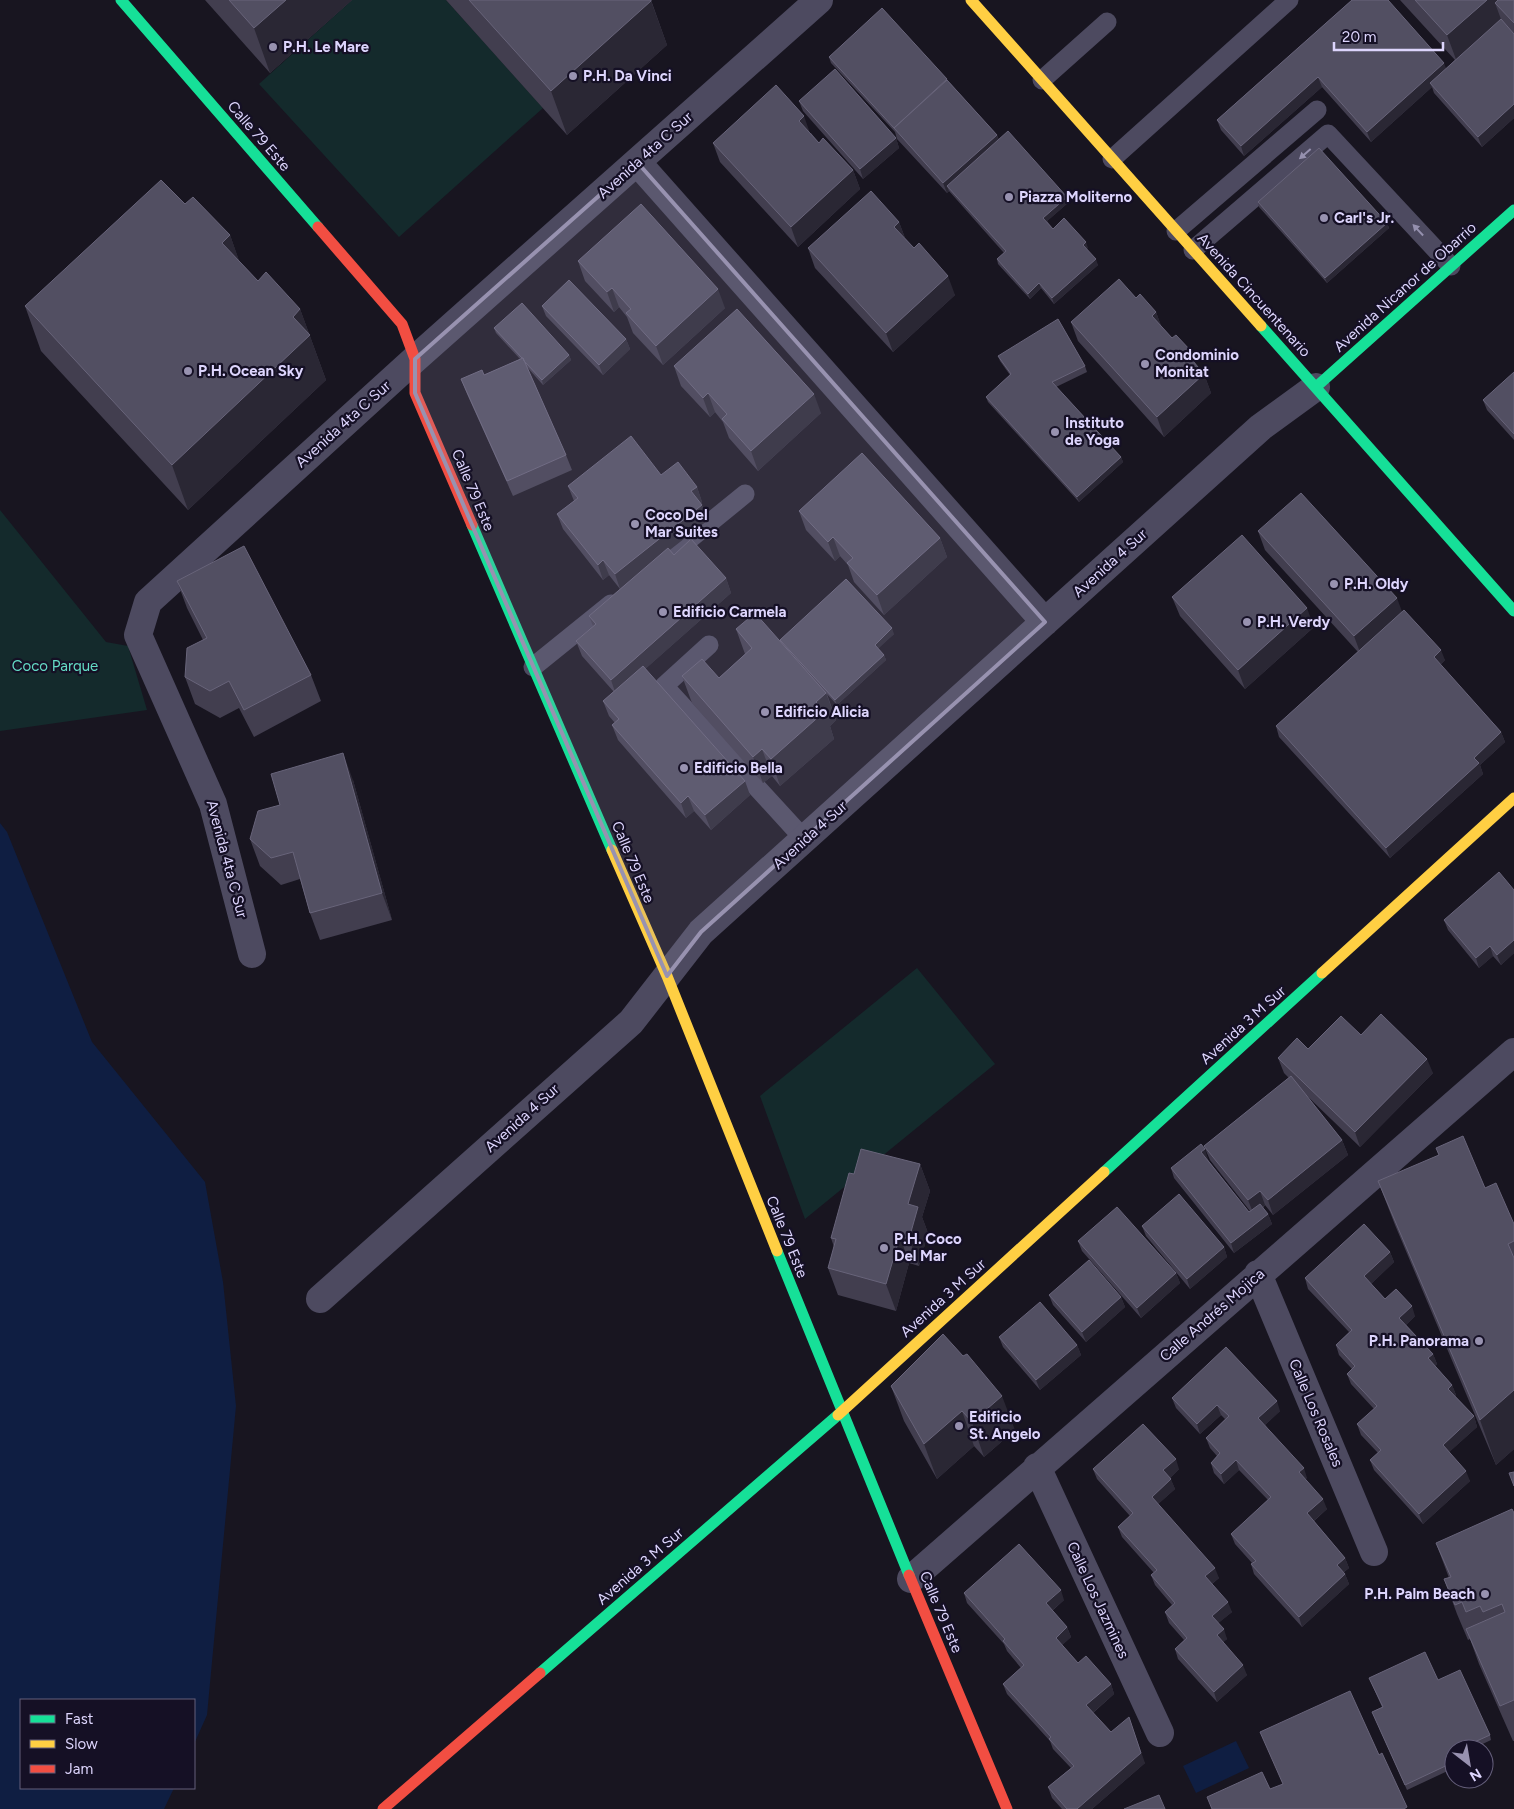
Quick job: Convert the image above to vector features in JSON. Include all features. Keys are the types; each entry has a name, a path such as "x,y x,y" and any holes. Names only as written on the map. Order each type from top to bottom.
{"street":[{"name":"Calle 79 Este","path":"121,0 402,324 415,358 415,393 666,976 841,1412 1007,1809"},
{"name":"Avenida 4ta C Sur","path":"252,954 214,804 138,635 148,602 415,358 819,0"},
{"name":"Avenida Cincuentenario","path":"970,0 1514,611"},
{"path":"637,162 1046,622"},
{"name":"Avenida Nicanor de Obarrio","path":"1316,387 1514,210"},
{"name":"Avenida 4 Sur","path":"320,1298 631,1022 701,932 1261,427 1316,387"},
{"name":"Avenida 3 M Sur","path":"383,1809 841,1412 1514,798"},
{"name":"Calle Andrés Mojica","path":"911,1579 1514,1052"},
{"name":"Calle Los Rosales","path":"1258,1274 1374,1552"},
{"name":"Calle Los Jazmines","path":"1037,1468 1160,1733"}],"lane":[{"path":"1112,159 1289,0"},
{"path":"1042,80 1107,22"},
{"path":"1176,231 1317,110"},
{"path":"1193,250 1328,134 1451,266"},
{"path":"639,581 745,494"},
{"path":"533,668 624,593"},
{"path":"709,645 664,686 804,840"}],"highlighted area":[{"path":"637,162 1045,622 701,932 667,976 415,393 415,359"}],"green space":[{"path":"352,0 446,0 543,108 399,237 259,84"},
{"name":"Coco Parque","path":"0,510 106,642 128,646 147,710 0,731"},
{"path":"917,968 995,1064 805,1219 760,1096"}],"water":[{"path":"0,823 7,832 92,1042 205,1182 223,1282 236,1406 207,1715 195,1742 195,1699 20,1699 20,1789 174,1789 164,1809 0,1809"},
{"path":"1236,1741 1249,1768 1196,1793 1183,1766"}],"building":[{"path":"229,0 286,0 254,28"},
{"path":"469,0 651,0 651,1 551,91"},
{"path":"1352,0 1388,0 1444,63 1367,132 1318,77 1241,146 1217,120"},
{"path":"1415,0 1487,0 1447,35"},
{"path":"1498,0 1514,0 1514,23 1495,3"},
{"path":"882,8 947,79 894,128 829,57"},
{"path":"1501,19 1514,34 1514,104 1478,137 1430,83"},
{"path":"835,69 896,138 860,169 799,101"},
{"path":"947,80 997,135 943,183 894,128"},
{"path":"776,85 804,116 799,121 819,143 823,138 853,170 791,227 713,143"},
{"path":"1008,131 1067,197 1043,218 1053,229 1064,218 1086,242 1083,245 1096,259 1052,298 1039,283 1028,294 997,259 1006,251 947,186"},
{"name":"Carl's Jr.","path":"1319,148 1387,223 1325,278 1258,202"},
{"name":"P.H. Ocean Sky","path":"161,180 185,204 193,197 230,235 222,243 258,281 266,272 300,309 293,317 310,335 172,465 25,306"},
{"path":"871,191 899,222 894,227 914,248 919,243 948,276 886,333 808,248"},
{"path":"641,204 718,289 656,346 626,313 631,309 612,288 607,292 578,261"},
{"name":"Condominio Monitat","path":"1119,279 1136,298 1140,294 1156,312 1152,316 1172,338 1176,335 1191,351 1187,354 1204,374 1157,417 1071,322"},
{"path":"569,280 626,339 599,365 542,306"},
{"path":"522,303 569,355 542,380 494,328"},
{"path":"737,309 814,394 751,451 722,419 727,414 708,393 703,398 674,366"},
{"name":"Instituto de Yoga","path":"1058,319 1085,366 1052,382 1121,457 1077,497 986,397 1011,374 998,356"},
{"path":"523,358 566,455 507,481 461,379 482,370 484,375"},
{"path":"1514,372 1514,434 1483,400"},
{"name":"Coco Del Mar Suites","path":"631,436 661,475 678,462 697,487 691,491 702,505 615,574 603,560 598,565 557,514 578,498 568,486"},
{"path":"862,453 940,538 877,595 847,563 853,558 833,537 828,542 799,511"},
{"name":"P.H. Oldy","path":"1301,493 1397,598 1354,636 1258,531"},
{"name":"P.H. Verdy","path":"1242,535 1307,608 1238,670 1172,597"},
{"name":"Edificio Carmela","path":"691,539 726,578 611,680 576,641 596,624 589,616 668,548 674,555"},
{"path":"244,546 311,675 244,710 229,681 210,691 185,677 187,648 207,638 177,581"},
{"path":"846,579 892,628 875,645 884,655 835,700 780,640"},
{"path":"1404,610 1441,650 1434,657 1501,732 1474,758 1479,763 1386,848 1276,726"},
{"name":"Edificio Alicia","path":"755,613 826,693 816,702 824,712 771,759 762,749 753,757 682,676 702,659 719,678 752,648 736,629"},
{"name":"Edificio Bella","path":"643,666 745,781 705,815 688,796 681,803 612,725 619,719 603,701"},
{"path":"343,753 382,893 310,913 293,852 271,858 250,839 258,811 280,805 271,774"},
{"path":"1499,872 1514,890 1514,940 1497,955 1490,946 1476,958 1444,920"},
{"path":"1381,1014 1427,1059 1355,1132 1278,1058 1297,1038 1308,1049 1341,1016 1361,1035"},
{"path":"1291,1076 1342,1140 1268,1200 1260,1191 1248,1200 1204,1146"},
{"name":"P.H. Panorama","path":"1463,1136 1485,1188 1496,1183 1514,1224 1514,1241 1508,1244 1514,1258 1514,1390 1480,1420 1378,1181 1439,1155 1436,1148"},
{"path":"1201,1144 1205,1149 1201,1152 1249,1212 1260,1204 1268,1214 1231,1243 1171,1168"},
{"name":"P.H. Coco Del Mar","path":"861,1149 920,1164 908,1204 918,1207 909,1239 900,1236 886,1284 828,1268 836,1239 831,1238 849,1173 854,1174"},
{"path":"1179,1194 1224,1247 1187,1279 1142,1226"},
{"path":"1117,1207 1176,1273 1137,1308 1078,1241"},
{"path":"1364,1224 1390,1252 1364,1276 1385,1299 1396,1289 1412,1306 1399,1318 1433,1354 1428,1358 1452,1385 1448,1389 1474,1416 1443,1445 1466,1471 1419,1514 1370,1460 1381,1450 1357,1424 1377,1406 1347,1374 1355,1366 1336,1345 1352,1330 1305,1278"},
{"path":"1089,1260 1121,1297 1082,1332 1049,1295"},
{"path":"1040,1302 1077,1345 1036,1380 999,1337"},
{"path":"943,1334 963,1356 967,1354 1002,1396 972,1422 962,1411 924,1444 891,1386"},
{"path":"1226,1347 1277,1401 1258,1418 1304,1468 1299,1472 1323,1499 1307,1513 1345,1558 1337,1565 1345,1574 1299,1617 1251,1564 1256,1561 1231,1534 1271,1497 1236,1460 1221,1474 1211,1463 1220,1453 1206,1438 1229,1416 1217,1405 1197,1424 1172,1398"},
{"path":"1143,1424 1176,1459 1163,1470 1171,1479 1152,1497 1215,1568 1205,1576 1228,1602 1212,1616 1224,1629 1217,1635 1243,1665 1214,1692 1175,1649 1187,1638 1165,1612 1175,1603 1151,1575 1157,1570 1118,1527 1133,1513 1093,1469"},
{"path":"1514,1472 1514,1486 1509,1473"},
{"path":"1512,1509 1514,1513 1514,1700 1500,1706 1466,1629 1505,1612 1502,1604 1483,1612 1480,1606 1466,1612 1462,1602 1455,1605 1444,1579 1451,1577 1436,1543"},
{"path":"1019,1544 1061,1590 1046,1603 1067,1627 1056,1638 1078,1663 1086,1656 1111,1684 1086,1705 1111,1732 1129,1717 1141,1753 1077,1809 1067,1809 1048,1787 1074,1766 1049,1739 1051,1737 1003,1684 1024,1665 1003,1641 1005,1639 964,1593"},
{"path":"1425,1652 1438,1680 1460,1670 1490,1735 1481,1739 1444,1739 1444,1767 1405,1785 1372,1712 1383,1707 1369,1678"},
{"path":"1350,1691 1379,1755 1382,1753 1407,1807 1404,1809 1212,1809 1207,1797 1262,1772 1270,1789 1283,1784 1260,1732"},
{"path":"1159,1795 1165,1809 1124,1809"}],"traffic: fast":[{"path":"121,0 318,227"},
{"path":"1316,387 1514,210"},
{"path":"1261,326 1514,611"},
{"path":"472,525 612,850"},
{"path":"1104,1172 1322,973"},
{"path":"777,1251 909,1575"},
{"path":"540,1673 838,1415"}],"traffic: slow":[{"path":"971,0 1261,326"},
{"path":"1322,973 1514,798"},
{"path":"612,850 667,976 777,1251"},
{"path":"838,1415 1104,1172"}],"traffic: jam":[{"path":"318,227 402,324 415,359 415,393 472,525"},
{"path":"909,1575 1007,1809"},
{"path":"383,1809 540,1673"}],"place":[{"name":"P.H. Le Mare","path":"273,47"},
{"name":"P.H. Da Vinci","path":"573,76"},
{"name":"Piazza Moliterno","path":"1009,197"},
{"name":"Carl's Jr.","path":"1324,218"},
{"name":"Condominio Monitat","path":"1145,364"},
{"name":"P.H. Ocean Sky","path":"188,371"},
{"name":"Instituto de Yoga","path":"1055,432"},
{"name":"Coco Del Mar Suites","path":"635,524"},
{"name":"P.H. Oldy","path":"1334,584"},
{"name":"Edificio Carmela","path":"663,612"},
{"name":"P.H. Verdy","path":"1247,622"},
{"name":"Edificio Alicia","path":"765,712"},
{"name":"Edificio Bella","path":"684,768"},
{"name":"P.H. Coco Del Mar","path":"884,1248"},
{"name":"P.H. Panorama","path":"1479,1341"},
{"name":"Edificio St. Angelo","path":"959,1426"},
{"name":"P.H. Palm Beach","path":"1485,1594"}]}
